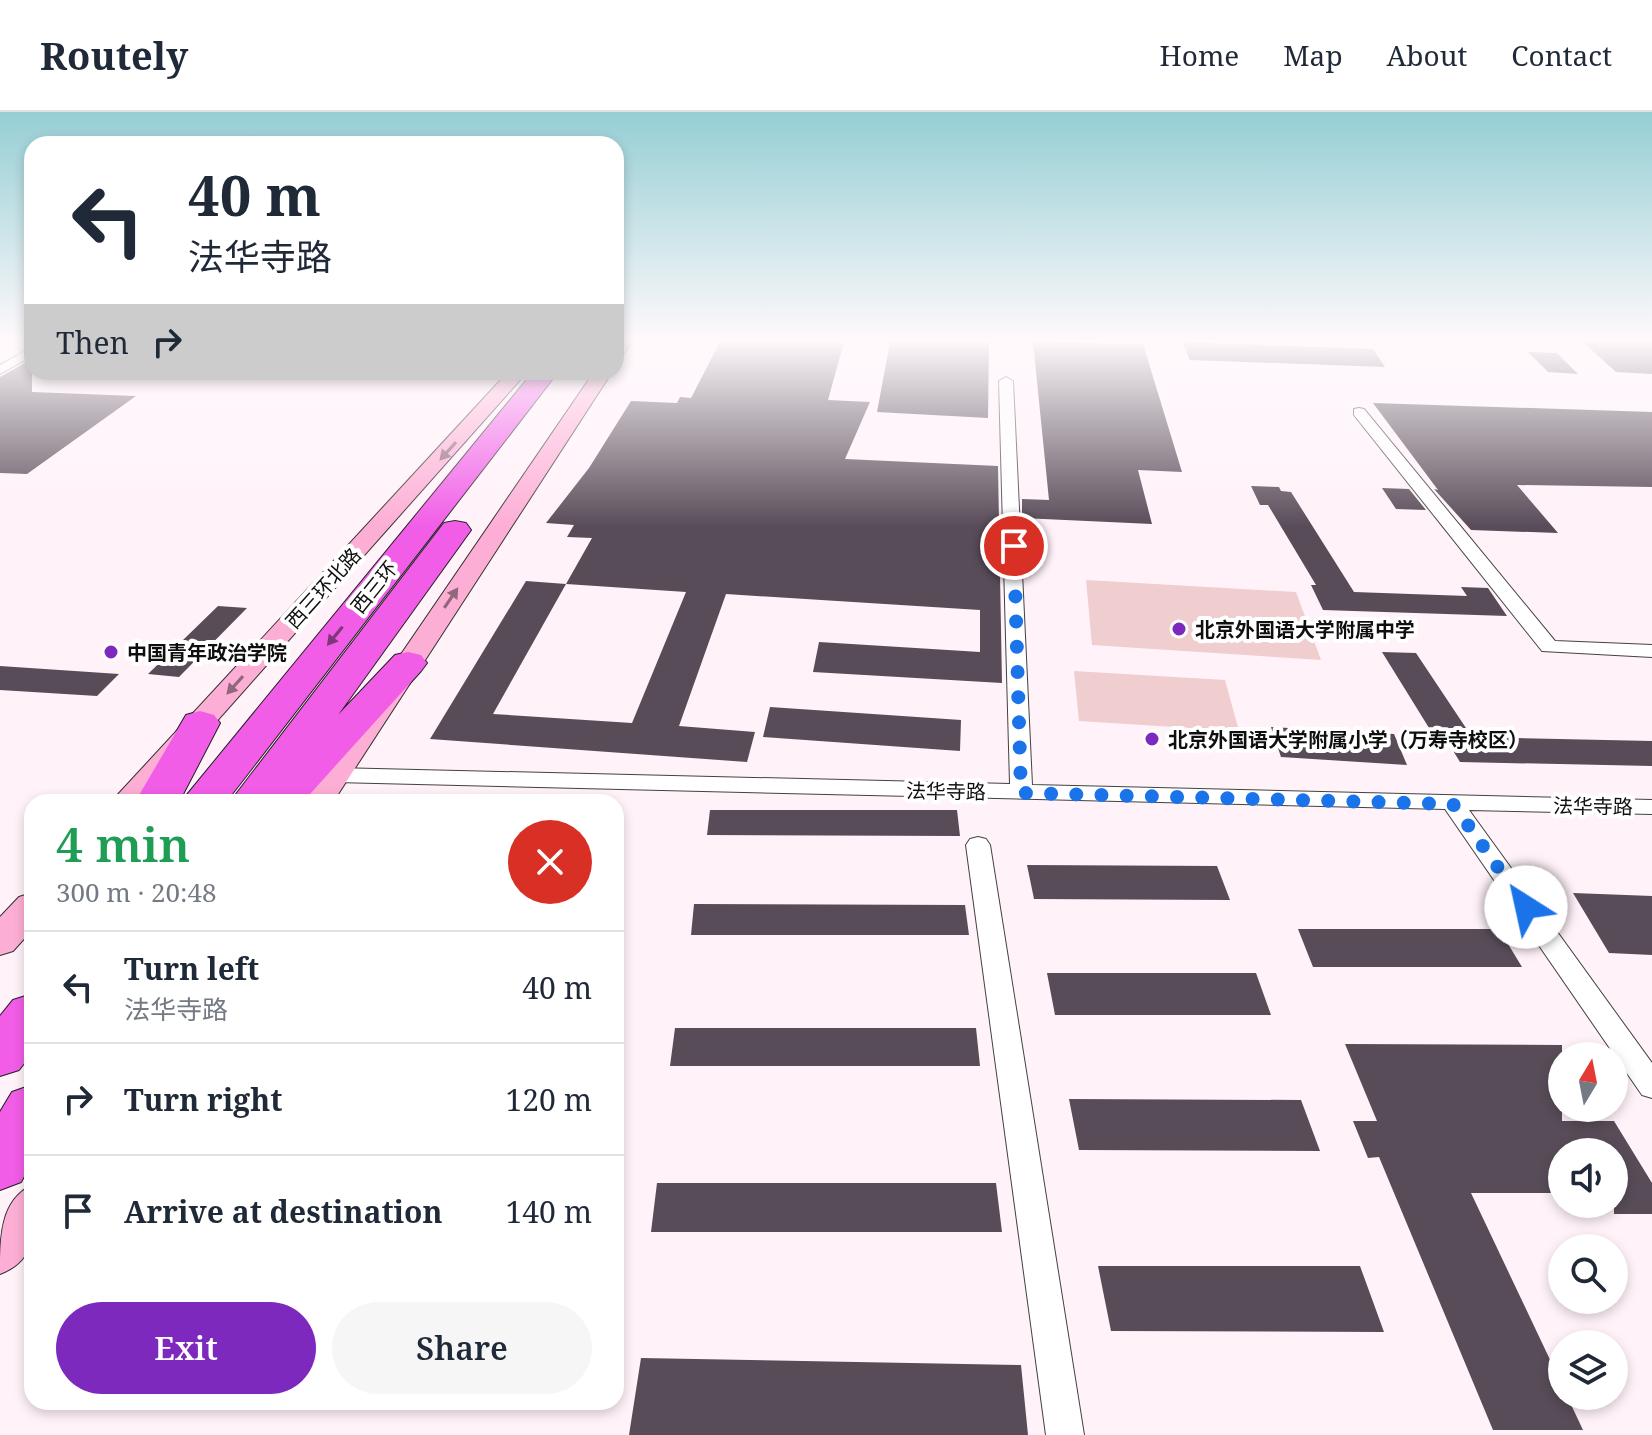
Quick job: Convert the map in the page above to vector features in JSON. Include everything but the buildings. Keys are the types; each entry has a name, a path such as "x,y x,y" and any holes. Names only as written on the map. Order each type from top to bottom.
{"highway":[{"name":"西三环","path":"257,794 524,404"},
{"name":"西三环","path":"210,794 547,404"},
{"path":"285,794 408,663"},
{"path":"161,794 200,723"},
{"path":"0,1054 24,1025"},
{"path":"0,1136 24,1104"},
{"path":"0,1164 24,1123"}],"street":[{"name":"西三环北路","path":"134,794 489,404"},
{"path":"322,794 582,404"},
{"path":"1007,404 1021,793"},
{"path":"1359,412 1549,647 1652,651"},
{"name":"法华寺路","path":"335,775 1652,807"},
{"path":"1453,804 1652,1086"},
{"path":"978,845 1065,1435"},
{"path":"0,941 24,915"},
{"path":"0,1252 24,1218"}],"shaded area":[{"path":"1086,580 1296,592 1321,660 1092,645"},
{"path":"1074,671 1225,680 1239,731 1079,721"}],"place":[{"name":"北京外国语大学附属中学","path":"1179,629"},
{"name":"中国青年政治学院","path":"111,652"},
{"name":"北京外国语大学附属小学（万寿寺校区）","path":"1152,739"}],"route":[{"path":"1014,546 1021,793 1453,804 1526,907"}]}
